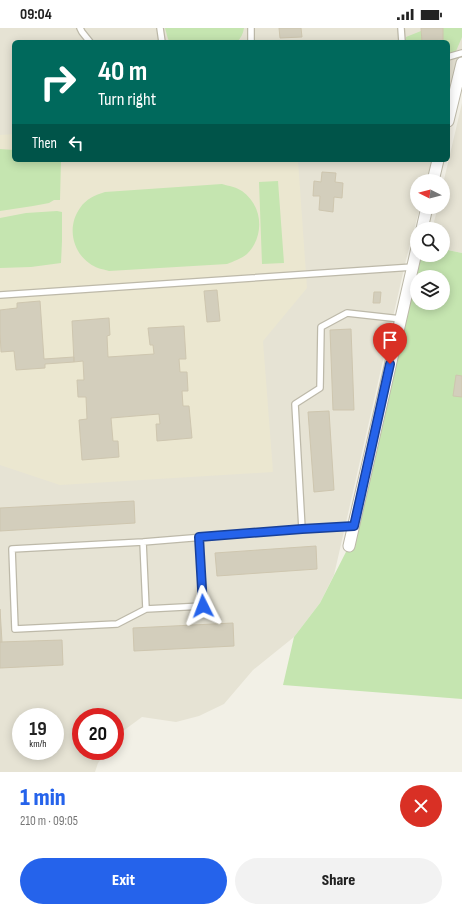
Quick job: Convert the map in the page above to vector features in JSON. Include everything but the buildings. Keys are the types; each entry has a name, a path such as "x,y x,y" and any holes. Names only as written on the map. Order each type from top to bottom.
{"street":[{"path":"450,113 462,63"},
{"path":"435,174 438,162"},
{"path":"349,546 414,262"}],"lane":[{"path":"80,28 88,40"},
{"path":"160,28 162,40"},
{"path":"250,28 251,40"},
{"path":"401,28 402,40"},
{"path":"450,56 462,53"},
{"path":"0,295 413,267"},
{"path":"302,529 295,404 320,388 321,326 347,313 401,319"},
{"path":"199,537 203,606 146,609 116,624 15,629 12,549 143,542 199,537 302,529 354,526"},
{"path":"143,542 146,609"}],"shaded area":[{"path":"0,28 462,28 462,54 450,98 450,40 12,40 12,162 432,162 429,174 410,174 410,214 418,214 416,222 410,222 410,245 334,575 320,603 294,637 253,670 224,704 199,716 176,722 142,717 124,730 124,708 72,708 72,760 100,760 95,772 0,772"},
{"path":"462,103 462,253 450,250 450,222 434,222 436,214 450,214 450,174 445,174 448,162 450,162 450,154"},
{"path":"12,134 12,162 298,162 307,288 263,341 273,472 60,485 0,465 0,135"}],"green space":[{"path":"165,28 244,28 242,36 239,40 168,39"},
{"path":"443,28 462,28 462,37 454,56 450,57 450,40 443,40"},
{"path":"421,31 422,40 406,40 406,37"},
{"path":"0,149 12,150 12,162 61,162 60,200 0,211"},
{"path":"278,181 284,263 262,264 259,182"},
{"path":"222,184 242,191 249,197 258,213 259,230 257,239 247,254 235,261 227,264 109,271 89,263 83,258 75,245 73,230 76,215 85,202 98,194 105,192"},
{"path":"62,212 61,263 31,267 0,268 0,218 26,213"},
{"path":"450,250 462,253 462,699 283,685 294,637 320,603 349,546 410,285 410,310 450,310 450,270 413,270 415,262 450,262"}],"route":[{"path":"203,606 199,537 354,526 390,364"}]}
